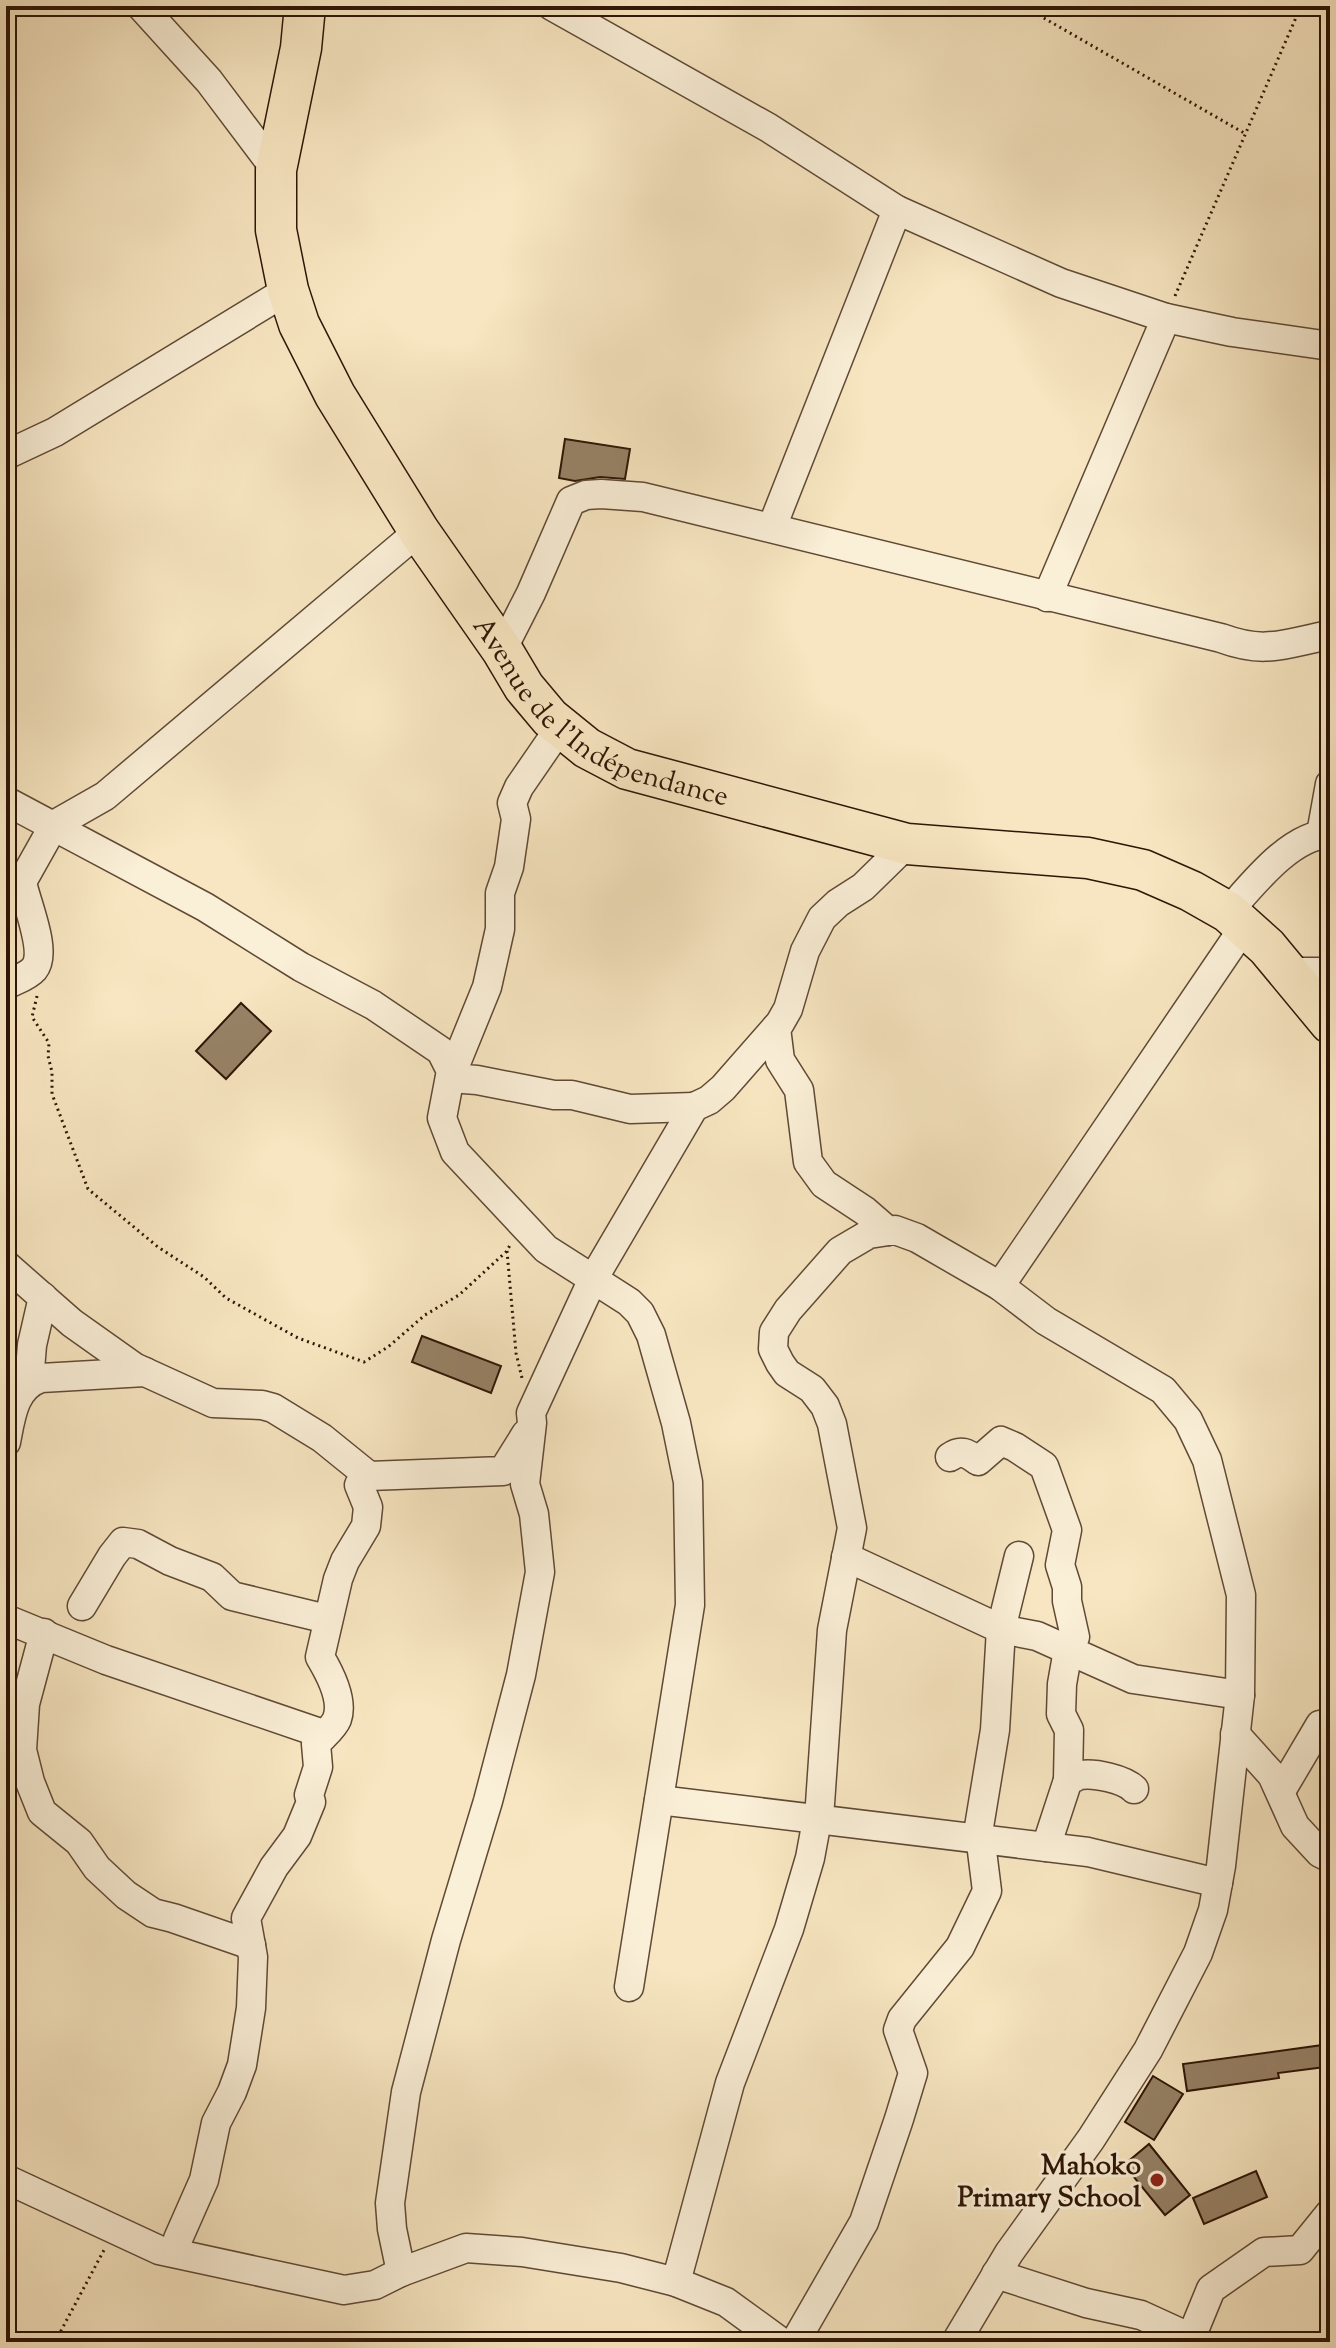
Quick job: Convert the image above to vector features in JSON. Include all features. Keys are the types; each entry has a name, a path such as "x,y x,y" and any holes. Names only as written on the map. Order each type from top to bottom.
{"highway":[{"name":"Avenue de l'Indépendance","path":"305,6 301,48 276,170 276,230 288,290 299,324 335,395 419,531 502,650 524,687 550,718 587,748 627,769 907,844 1088,858 1143,870 1191,891 1236,920 1267,947 1330,1023"}],"street":[{"path":"141,6 209,81 276,170"},
{"path":"552,6 769,128 897,210 1061,283 1166,318 1232,332 1330,346"},
{"path":"772,527 897,210"},
{"path":"6,455 55,432 288,290"},
{"path":"1047,597 1166,318"},
{"path":"502,650 571,501 586,495 601,494 643,497 772,527 1221,638 1242,646 1265,649 1330,635"},
{"path":"17,979 36,967 40,958 22,882 54,825 105,796 419,531"},
{"path":"450,1078 487,987 493,963 500,929 500,893 509,867 516,819 512,803 561,726"},
{"path":"1000,1286 1280,855 1326,834 1330,784"},
{"path":"6,801 141,876 205,907 301,967 373,1005 441,1051 451,1071 442,1118 455,1152 546,1249 629,1302 640,1313 651,1335 676,1423 688,1482 690,1605 629,1987"},
{"path":"450,1078 554,1095 572,1095 630,1109 694,1107 709,1100 776,1028 788,1009 805,951 822,918 863,887 907,844"},
{"path":"1289,972 1330,972"},
{"path":"776,1028 780,1060 799,1090 808,1162 824,1184 865,1211 888,1231"},
{"path":"175,2253 204,2180 216,2123 242,2065 251,2008 251,1945 246,1918 300,1828 311,1802 309,1795 318,1767 316,1744 337,1721 339,1705 328,1670 320,1657 327,1619 345,1561 366,1526 368,1507 359,1485 369,1476 503,1471 532,1418 592,1281 694,1107"},
{"path":"676,2282 730,2083 789,1929 810,1858 818,1819 832,1630 852,1528 832,1424 825,1406 812,1389 787,1373 780,1363 773,1349 774,1332 788,1310 840,1251 869,1234 895,1230 917,1238 1000,1286 1046,1321 1163,1390 1188,1420 1207,1460 1241,1595 1240,1695 1218,1883 1213,1910 1198,1953 1148,2050 1091,2139 996,2274 956,2342"},
{"path":"6,1265 72,1323 134,1367 213,1403 273,1408 322,1438 369,1476"},
{"path":"6,1442 16,1399 29,1382 32,1345 43,1297"},
{"path":"29,1382 41,1378 145,1372"},
{"path":"401,2272 390,2203 406,2092 521,1675 540,1572 534,1514 525,1484 532,1418"},
{"path":"950,1457 957,1452 965,1452 978,1461 1001,1441 1015,1447 1044,1466 1067,1530 1060,1565 1075,1637 1068,1650 1062,1684 1061,1714 1069,1730 1068,1780 1046,1847"},
{"path":"498,1471 528,1496"},
{"path":"82,1606 123,1542 138,1544 170,1561 212,1577 232,1596 327,1619"},
{"path":"795,2342 864,2222 899,2119 913,2073 898,2030 902,2019 960,1947 987,1891 979,1827 995,1730 1001,1629 1019,1556"},
{"path":"846,1557 1001,1629 1037,1636 1133,1679 1240,1695"},
{"path":"6,1619 106,1660 323,1734"},
{"path":"44,1633 25,1704 22,1750 42,1812 79,1842 97,1868 126,1895 153,1913 251,1945"},
{"path":"1281,1791 1320,1725 1330,1724"},
{"path":"1235,1734 1272,1775 1295,1826 1320,1853 1330,1858"},
{"path":"1068,1780 1081,1775 1096,1776 1128,1783 1134,1789"},
{"path":"659,1800 1088,1852 1218,1883"},
{"path":"6,2179 159,2250 344,2290 375,2285 466,2248 522,2252 621,2268 676,2282 726,2302 781,2342"},
{"path":"1198,2340 1195,2328 1211,2289 1264,2252 1300,2250 1330,2213"},
{"path":"996,2274 1097,2306 1141,2315 1198,2340"}],"path":[{"path":"1023,6 1244,133"},
{"path":"1166,318 1301,6"},
{"path":"17,979 37,996 32,1017 49,1043 52,1094 88,1189 158,1247 204,1277 226,1298 298,1338 364,1362 388,1347 425,1315 459,1295 507,1251 523,1225"},
{"path":"507,1251 516,1353 532,1418"},
{"path":"55,2342 114,2229"}],"building":[{"path":"565,439 630,449 625,479 600,477 575,481 559,478"},
{"path":"241,1003 271,1031 226,1079 196,1051"},
{"path":"422,1336 501,1366 491,1393 412,1362"},
{"path":"1330,2044 1330,2065 1325,2067 1278,2073 1279,2078 1187,2091 1183,2064"},
{"path":"1153,2076 1183,2094 1154,2140 1125,2122"},
{"name":"Mahoko Primary School","path":"1149,2144 1190,2195 1165,2215 1124,2165"},
{"path":"1256,2171 1267,2197 1204,2224 1193,2198"}],"place":[{"name":"Mahoko Primary School","path":"1157,2180"}]}
